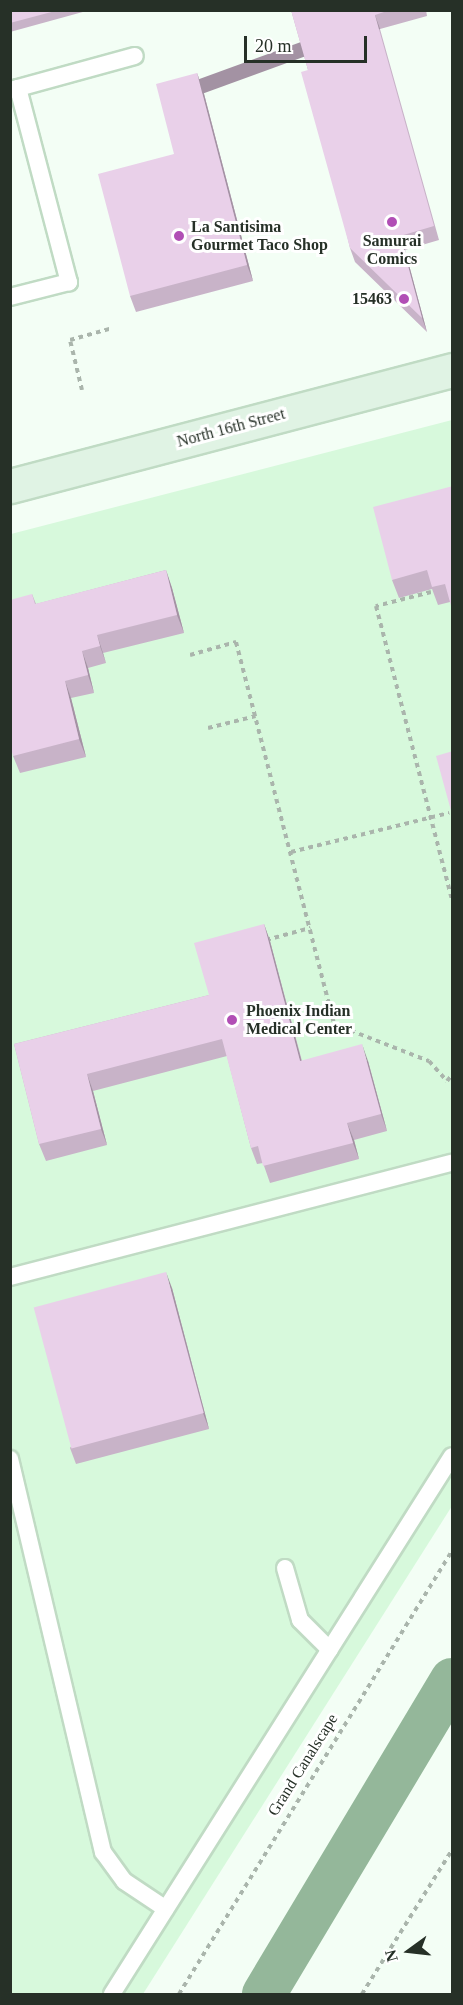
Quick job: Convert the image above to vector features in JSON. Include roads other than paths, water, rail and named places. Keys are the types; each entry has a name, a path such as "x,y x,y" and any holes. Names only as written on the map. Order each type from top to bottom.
{"main road":[{"name":"North 16th Street","path":"10,486 453,370"}],"lane":[{"path":"10,297 69,282 14,89 135,56"},
{"path":"10,1277 453,1163"},
{"path":"112,1995 453,1456"},
{"path":"10,1459 103,1852 124,1881 166,1909"},
{"path":"285,1568 300,1620 330,1650"}],"waterway":[{"path":"264,1994 452,1680"}],"place":[{"name":"Samurai Comics","path":"392,222"},
{"name":"La Santisima Gourmet Taco Shop","path":"179,236"},
{"name":"15463","path":"404,299"},
{"name":"Phoenix Indian Medical Center","path":"232,1020"}]}
